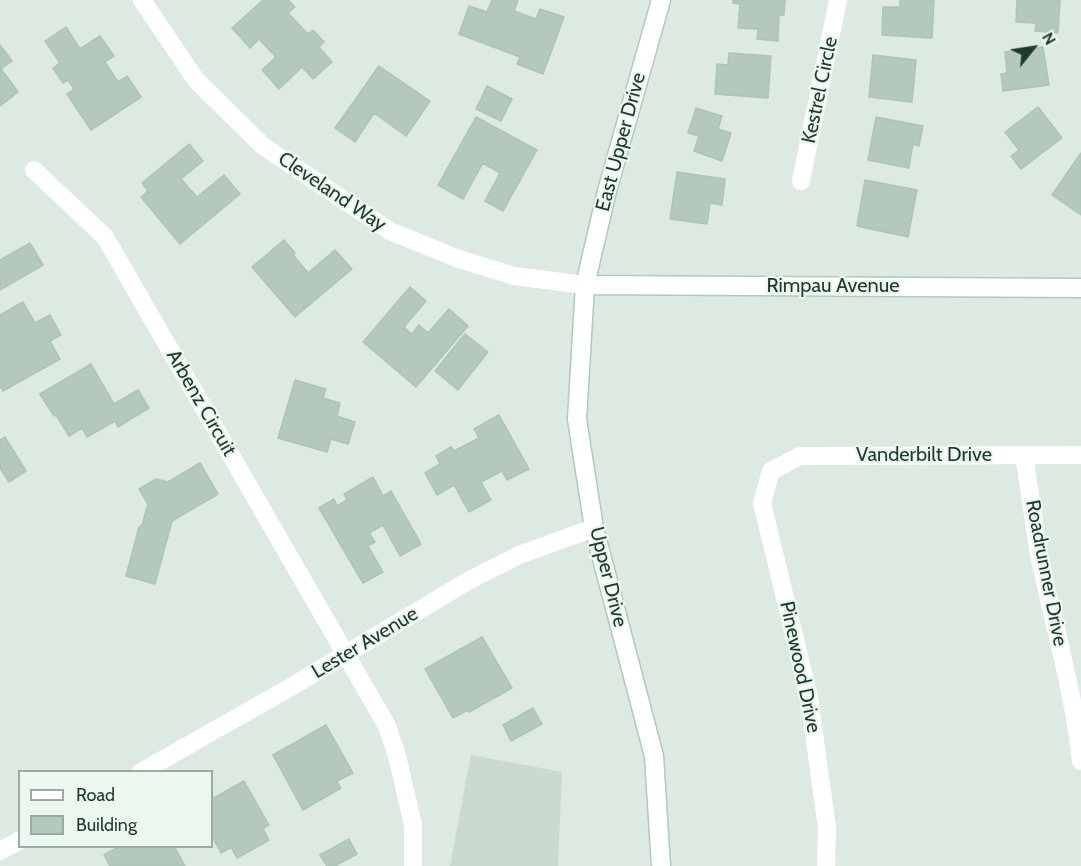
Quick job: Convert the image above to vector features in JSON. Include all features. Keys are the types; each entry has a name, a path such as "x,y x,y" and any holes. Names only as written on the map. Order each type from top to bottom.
{"street":[{"name":"Cleveland Way","path":"142,0 196,80 263,146 390,231 456,258 514,276 585,285"},
{"name":"East Upper Drive","path":"585,285 607,191 661,0"},
{"name":"Kestrel Circle","path":"801,181 838,0"},
{"name":"Arbenz Circuit","path":"34,170 105,237 387,726 397,756 413,825 413,866"},
{"name":"Rimpau Avenue","path":"585,285 1081,288"},
{"name":"Upper Drive","path":"585,285 577,419 594,528 654,756 661,866"},
{"name":"Roadrunner Drive","path":"1024,455 1041,562 1074,714 1081,761"},
{"name":"Vanderbilt Drive","path":"771,471 800,456 1081,455"},
{"name":"Pinewood Drive","path":"771,471 762,503 809,697 827,828 826,866"},
{"name":"Lester Avenue","path":"143,770 347,654 468,581 519,555 594,528"},
{"path":"0,851 18,841"}],"shaded area":[{"path":"471,755 562,772 558,866 450,866"}],"building":[{"path":"263,0 288,0 295,7 288,13 308,34 313,30 324,42 319,47 332,62 313,79 302,67 279,89 262,70 276,57 259,39 250,48 232,28"},
{"path":"492,0 518,0 514,11 536,19 540,9 564,17 543,74 517,64 520,57 459,34 469,6 487,12"},
{"path":"733,0 785,0 784,15 779,15 778,41 757,39 758,29 738,28 740,4 733,3"},
{"path":"900,0 934,0 932,38 882,35 883,7 900,7"},
{"path":"1017,0 1060,0 1058,33 1035,31 1036,23 1016,22"},
{"path":"66,27 80,49 100,36 114,56 105,62 118,82 127,76 141,97 91,130 67,94 74,89 68,80 63,83 53,68 60,63 45,41"},
{"path":"0,45 12,61 1,69 18,92 0,106"},
{"path":"1043,47 1049,85 1003,91 1001,74 1007,73 1005,52"},
{"path":"729,53 771,56 768,98 715,94 717,64 728,65"},
{"path":"873,55 916,60 912,102 869,97"},
{"path":"379,66 430,101 406,136 374,113 355,142 335,128"},
{"path":"487,86 512,99 501,121 476,109"},
{"path":"1038,107 1062,138 1021,169 1011,156 1019,150 1005,132"},
{"path":"696,108 722,116 718,129 731,133 722,161 694,151 699,136 688,133"},
{"path":"476,117 537,150 503,211 485,201 500,173 483,163 463,199 438,185"},
{"path":"876,117 923,126 919,146 913,144 909,168 868,160"},
{"path":"189,144 203,161 181,179 197,197 224,175 240,194 180,244 141,197 148,191 142,183"},
{"path":"1081,153 1081,215 1052,195"},
{"path":"677,172 725,179 722,205 710,203 707,224 670,219"},
{"path":"865,180 917,190 908,237 857,226"},
{"path":"284,240 308,273 335,250 352,269 295,317 252,267"},
{"path":"30,243 43,265 0,290 0,260"},
{"path":"410,287 426,301 404,327 412,334 419,325 428,333 449,309 468,326 416,387 363,342"},
{"path":"23,302 35,323 50,315 61,335 50,341 60,359 3,391 0,386 0,315"},
{"path":"465,334 488,352 458,390 435,371"},
{"path":"91,364 114,404 138,390 149,408 118,427 115,421 87,437 82,428 69,436 40,394"},
{"path":"295,380 326,389 323,398 340,403 337,416 355,422 348,444 331,439 327,452 278,438"},
{"path":"499,415 529,469 507,480 502,471 481,482 491,500 469,512 454,485 437,495 425,473 440,464 436,456 451,447 454,451 479,438 474,429"},
{"path":"5,437 26,471 9,482 0,468 0,440"},
{"path":"200,463 218,494 172,521 155,584 126,576 139,527 142,525 148,504 139,489 156,479 168,482"},
{"path":"373,477 383,496 391,491 421,544 400,556 383,525 369,533 375,542 368,546 383,572 363,583 319,508 334,499 337,506 347,500 344,494"},
{"path":"482,637 512,688 469,712 468,710 453,718 425,669"},
{"path":"533,708 542,724 511,741 503,725"},
{"path":"326,725 353,773 337,781 341,788 303,810 273,755"},
{"path":"244,781 269,825 263,829 269,840 237,858 231,847 221,853 213,839 213,798"},
{"path":"349,839 357,854 335,866 327,866 320,855"},
{"path":"116,848 175,848 185,866 110,866 104,855"}]}
